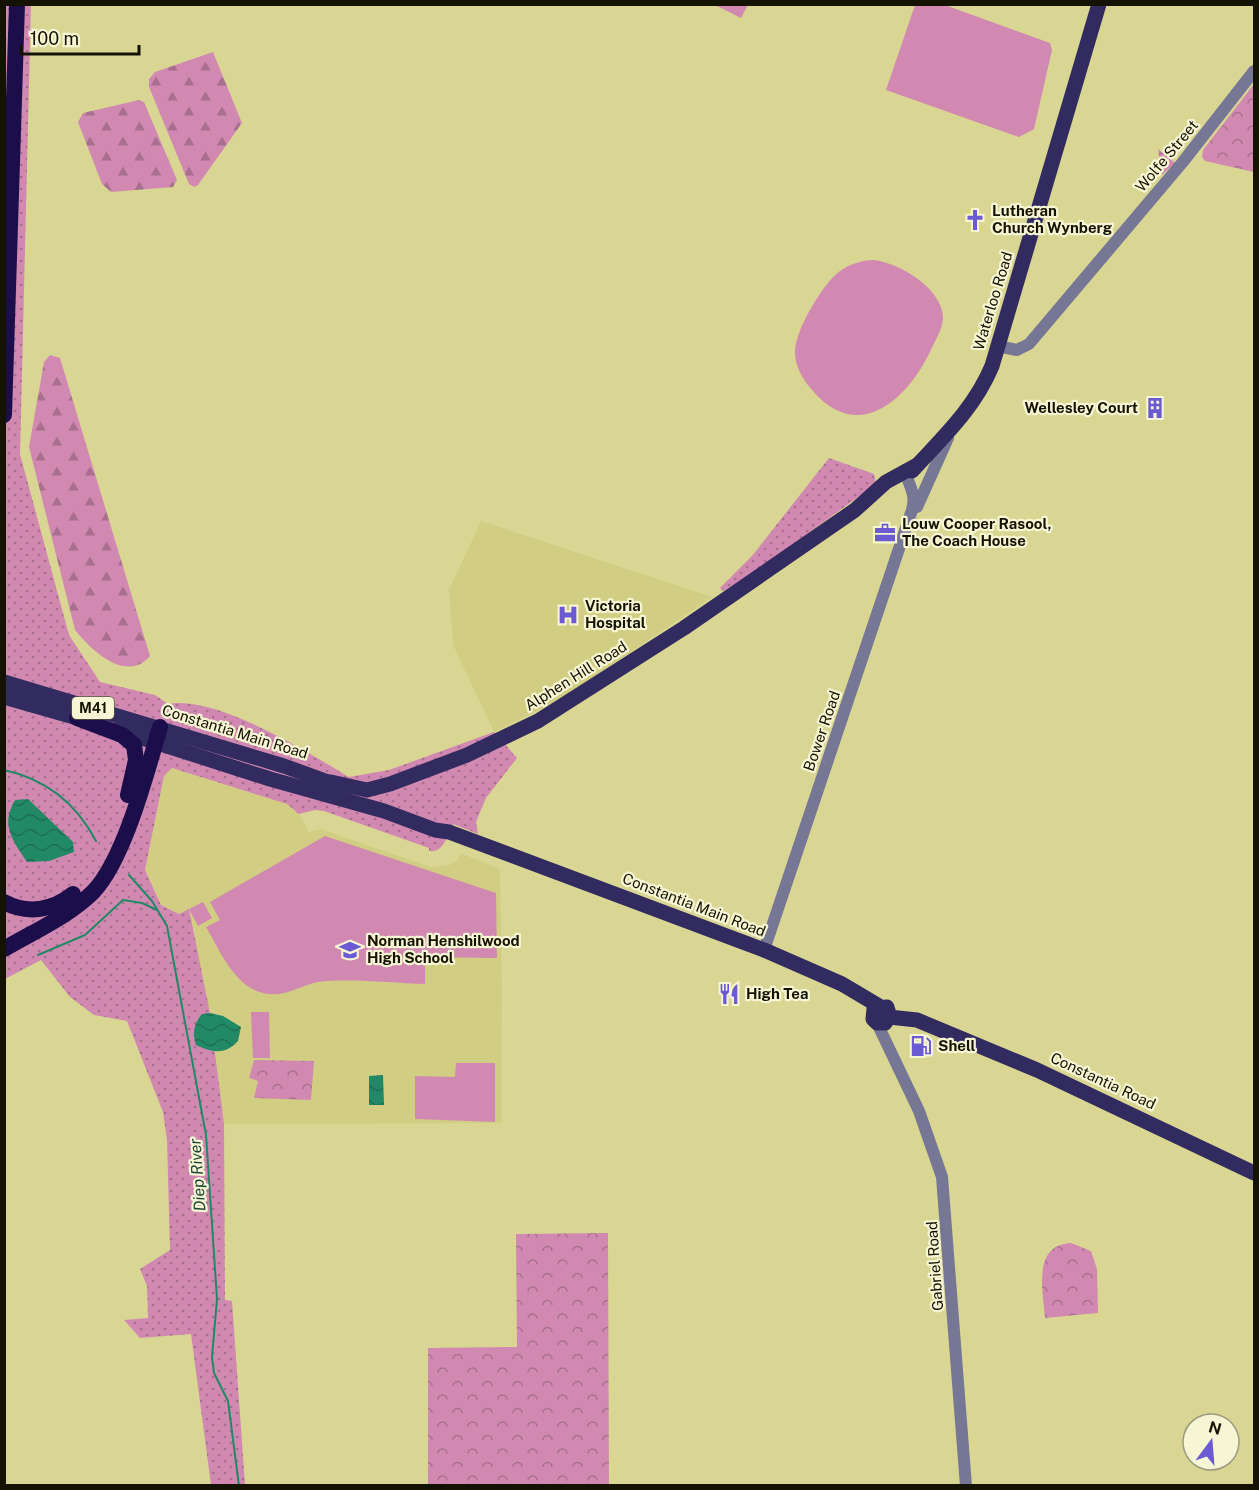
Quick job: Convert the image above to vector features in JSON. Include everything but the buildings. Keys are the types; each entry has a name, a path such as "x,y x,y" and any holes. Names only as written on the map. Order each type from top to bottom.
{"highway":[{"path":"4,415 17,4"},
{"path":"77,718 122,735 132,743 136,757 128,795"},
{"path":"4,902 28,910 41,910 58,904 84,885 104,856 154,733"},
{"path":"4,949 76,905 93,892 106,875 121,848 154,733"}],"main road":[{"name":"Waterloo Road","path":"954,427 978,397 998,346 1099,4"},
{"name":"Alphen Hill Road","path":"331,782 367,790 390,784 501,740 569,702 684,628 910,470 954,427"},
{"name":"Constantia Main Road","path":"4,682 154,733 270,779 338,797 435,830 449,832 764,950 823,975 882,1015"},
{"name":"Constantia Main Road","path":"4,697 77,718 154,733 331,782 437,823 449,832"},
{"name":"Alphen Hill Road","path":"373,798 390,784"},
{"path":"338,797 373,798"},
{"name":"Constantia Road","path":"882,1015 906,1012 933,1027 1037,1070 1254,1173"}],"street":[{"name":"Wolfe Street","path":"998,346 1017,350 1029,344 1182,163 1254,71"},
{"name":"Bower Road","path":"764,950 909,521 954,427"},
{"name":"Bower Road","path":"909,521 914,496 910,470"},
{"name":"Gabriel Road","path":"882,1015 893,1055 931,1140 944,1187 966,1485"}],"shaded area":[{"name":"Victoria Hospital","path":"481,521 712,597 561,699 494,732 453,645 449,590"},
{"name":"Norman Henshilwood High School","path":"171,768 287,804 299,814 309,832 321,829 430,867 450,865 458,860 460,853 498,868 500,871 502,991 501,1123 224,1124 210,1013 188,910 179,914 161,905 145,870 164,776"}],"green space":[{"path":"31,4 20,454 69,635 100,682 155,695 168,704 188,704 211,708 236,717 286,741 349,777 389,770 494,732 517,758 486,798 476,822 478,834 453,824 442,846 434,851 324,811 315,810 299,814 287,804 172,768 164,776 145,870 161,905 179,914 189,909 210,1013 224,1124 225,1300 232,1301 245,1485 211,1485 191,1334 140,1338 124,1320 148,1318 147,1286 140,1269 170,1250 167,1140 163,1112 127,1021 94,1015 70,997 41,960 5,979 4,5"},
{"path":"715,5 748,5 741,18"},
{"path":"915,5 945,5 1050,43 1052,50 1034,129 1019,137 886,90"},
{"path":"213,52 242,123 198,185 194,187 189,184 149,87 149,79 155,72"},
{"path":"1254,84 1254,172 1205,161 1202,157 1203,150"},
{"path":"139,100 144,102 177,180 173,187 111,192 102,184 78,122 83,113"},
{"path":"1158,149 1175,163 1162,175"},
{"path":"874,260 896,266 918,279 936,297 941,307 943,322 920,370 894,400 879,410 863,415 846,414 829,406 806,382 796,363 796,344 804,321 833,277 852,264"},
{"path":"50,355 60,358 150,656 141,664 130,667 110,661 99,654 75,630 29,447 44,362"},
{"path":"829,458 874,474 876,484 746,578 723,591 720,588 752,556"},
{"path":"325,836 496,893 497,958 425,957 425,984 330,981 313,983 279,994 253,989 243,982 226,962 206,927 220,920 210,902"},
{"path":"203,902 212,918 198,926 189,909"},
{"path":"251,1012 269,1012 270,1058 253,1058"},
{"path":"254,1060 314,1061 311,1100 254,1098 258,1081 249,1078"},
{"path":"456,1063 495,1063 495,1122 415,1119 415,1076 455,1077"},
{"path":"608,1233 609,1485 428,1485 428,1348 517,1347 516,1234"},
{"path":"1071,1243 1091,1251 1097,1269 1098,1313 1045,1318 1042,1283 1045,1260 1050,1252 1059,1246"}],"water":[{"path":"28,799 73,842 74,852 49,861 27,862 13,840 9,817 15,800"},
{"path":"202,1014 223,1016 241,1027 238,1041 228,1049 213,1051 196,1045 194,1032 197,1021"},
{"path":"383,1075 384,1105 369,1105 369,1076"}],"waterway":[{"name":"Diep River","path":"4,770 46,786 58,795 79,815 96,841"},
{"name":"Diep River","path":"129,875 152,901 167,926 206,1135 217,1299 212,1357 214,1373 228,1401 239,1486"},
{"path":"38,955 85,935 123,900 142,903 157,910"}],"place":[{"name":"Lutheran Church Wynberg","path":"975,220"},
{"name":"Wellesley Court","path":"1155,408"},
{"name":"Louw Cooper Rasool, The Coach House","path":"885,533"},
{"name":"Victoria Hospital","path":"568,615"},
{"name":"Norman Henshilwood High School","path":"350,950"},
{"name":"High Tea","path":"729,994"},
{"name":"Shell","path":"921,1046"}]}
